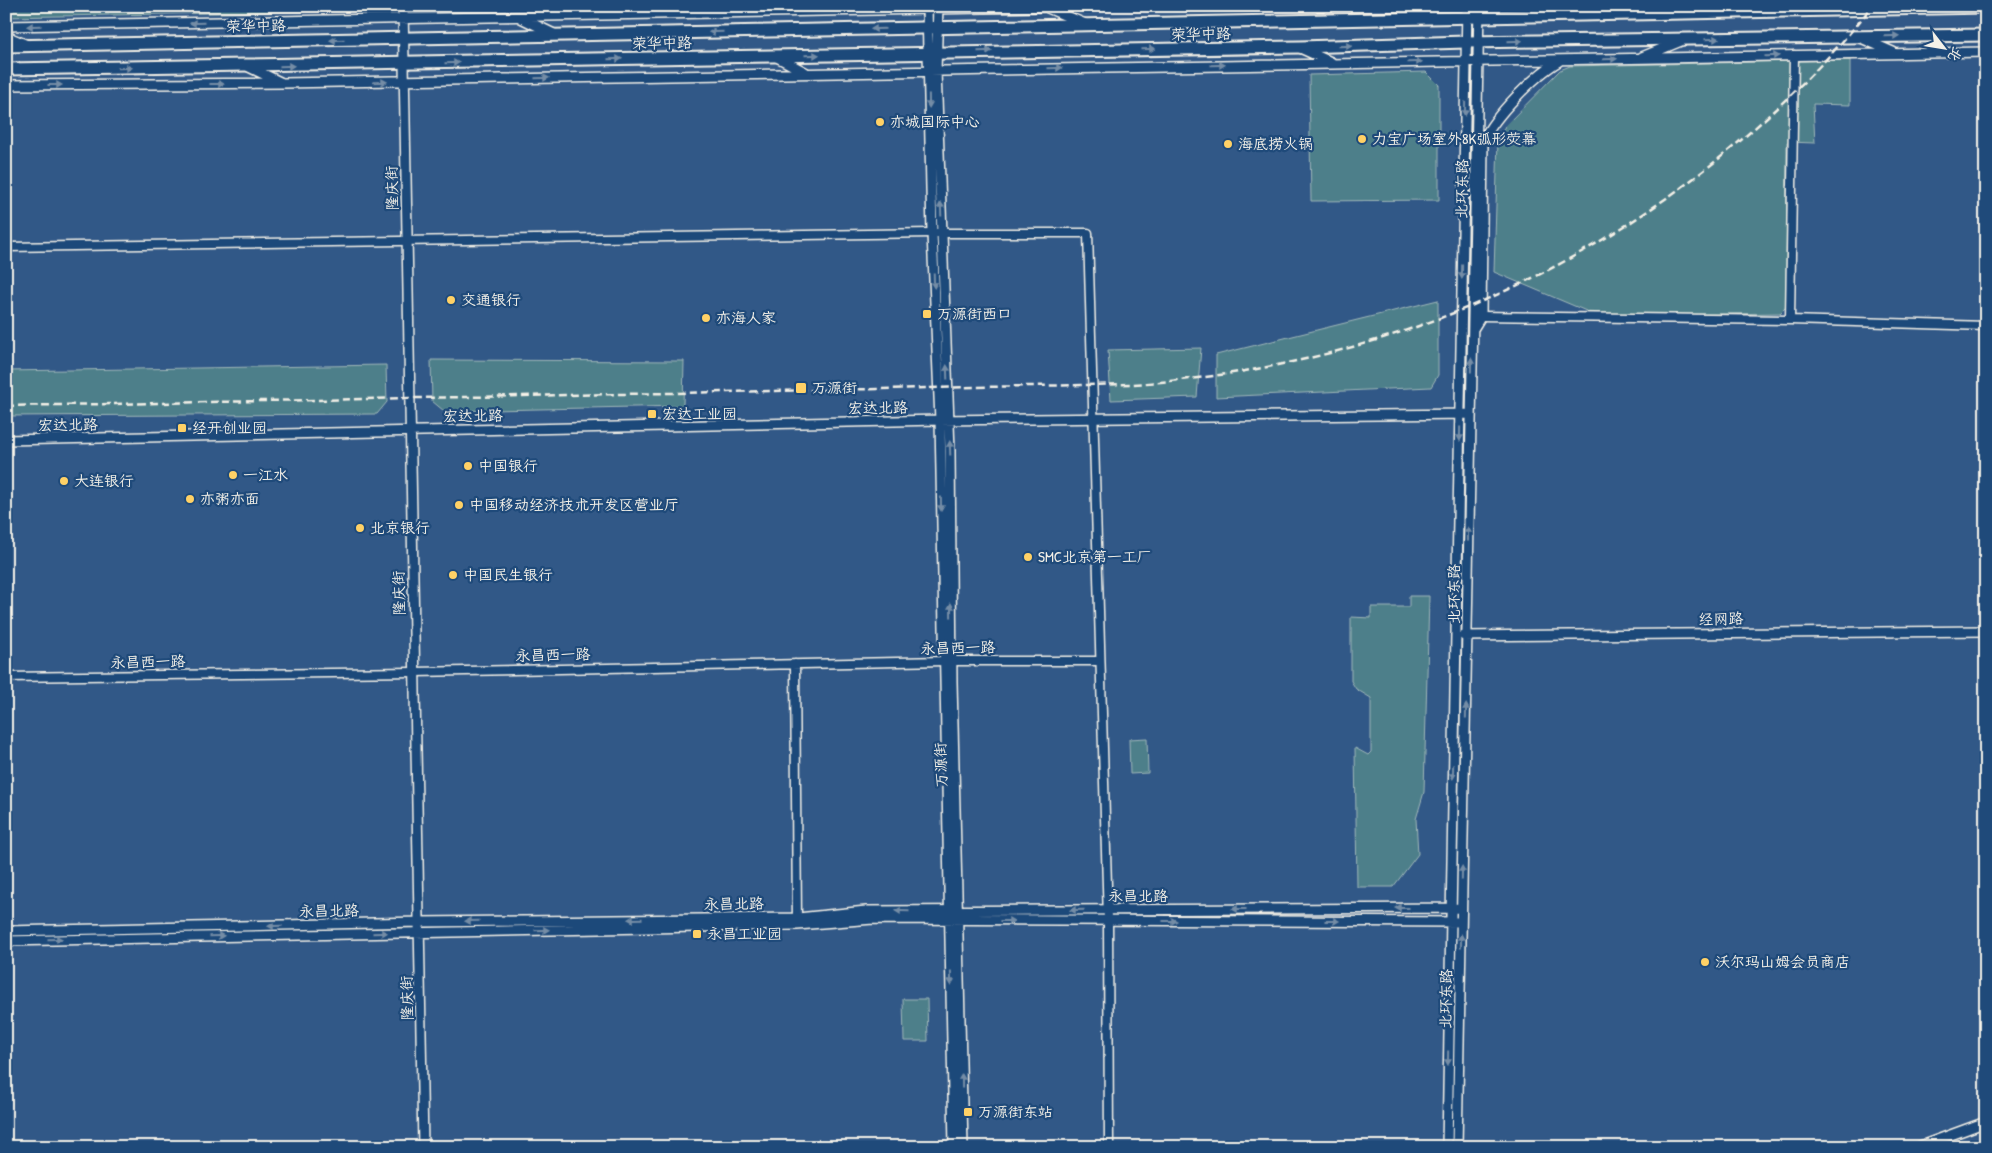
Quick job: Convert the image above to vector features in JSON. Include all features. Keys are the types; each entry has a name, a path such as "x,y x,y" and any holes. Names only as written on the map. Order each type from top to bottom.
{"main road":[{"name":"荣华中路","path":"6,46 1087,25 1467,12 1677,13 1986,7"},
{"name":"荣华中路","path":"6,69 249,67 932,52 1300,48 1479,41 1986,35"}],"street":[{"name":"隆庆街","path":"402,6 424,1147"},
{"path":"6,26 518,17 927,7 1088,6"},
{"path":"1661,6 1677,13"},
{"path":"927,7 932,28"},
{"path":"1045,7 1087,25"},
{"path":"932,28 938,8"},
{"name":"北环东路","path":"1447,1147 1467,12"},
{"name":"北环东路","path":"1458,1147 1461,908 1468,636 1470,414 1479,12"},
{"path":"518,17 556,35"},
{"name":"万源街","path":"932,28 932,233 944,420"},
{"path":"6,36 30,46"},
{"path":"1859,37 1896,54"},
{"path":"1637,59 1685,39"},
{"path":"1300,48 1334,63"},
{"path":"6,86 284,84 1986,52"},
{"path":"775,56 806,73"},
{"path":"1790,320 1794,56"},
{"path":"1472,332 1481,316 1483,141 1489,128 1542,71 1561,60"},
{"path":"249,67 284,84"},
{"name":"万源街","path":"932,71 942,233 948,661 963,1147"},
{"path":"6,247 932,233 1088,233 1108,920 1109,1147"},
{"path":"1481,316 1790,320 1986,326"},
{"name":"宏达北路","path":"6,440 944,420 1470,414"},
{"name":"经网路","path":"1456,636 1986,631"},
{"name":"永昌西一路","path":"6,677 415,672 948,661 1100,661"},
{"path":"795,664 798,921"},
{"name":"永昌北路","path":"955,917 1107,910 1461,908"},
{"name":"永昌北路","path":"6,941 798,921 866,911 955,917 1108,920 1461,922"},
{"name":"万源街","path":"954,1147 955,917"},
{"name":"永昌北路","path":"6,931 420,922 798,921"},
{"path":"1918,1147 1986,1122"}],"green space":[{"path":"6,6 377,6 373,10 6,17"},
{"path":"1850,60 1850,105 1813,104 1815,143 1787,142 1786,307 1780,313 1598,316 1494,272 1498,139 1505,126 1560,70 1570,66"},
{"path":"1426,72 1439,85 1439,200 1311,201 1309,75"},
{"path":"1438,300 1438,375 1431,387 1216,397 1216,355"},
{"path":"1201,348 1197,397 1111,400 1108,350"},
{"path":"431,360 684,361 683,406 444,411 432,401"},
{"path":"386,365 387,402 377,414 6,416 6,371"},
{"path":"1409,596 1429,596 1424,792 1416,819 1418,854 1393,887 1357,887 1355,748 1368,755 1371,752 1371,698 1356,689 1351,681 1351,617 1371,618 1371,607 1409,607"},
{"path":"1147,738 1148,773 1130,774 1129,739"},
{"path":"903,999 927,999 928,1041 904,1041"}],"railway":[{"path":"6,406 1133,384 1216,376 1298,361 1378,339 1456,312 1532,278 1604,239 1674,193 1740,141 1809,77 1872,6"}],"place":[{"name":"亦城国际中心","path":"880,122"},
{"name":"力宝广场室外8K弧形荧幕","path":"1362,139"},
{"name":"海底捞火锅","path":"1228,144"},
{"name":"交通银行","path":"451,300"},
{"name":"万源街西口","path":"927,314"},
{"name":"亦海人家","path":"706,318"},
{"name":"万源街","path":"801,388"},
{"name":"宏达工业园","path":"652,414"},
{"name":"经开创业园","path":"182,428"},
{"name":"中国银行","path":"468,466"},
{"name":"一江水","path":"233,475"},
{"name":"大连银行","path":"64,481"},
{"name":"亦粥亦面","path":"190,499"},
{"name":"中国移动经济技术开发区营业厅","path":"459,505"},
{"name":"北京银行","path":"360,528"},
{"name":"SMC北京第一工厂","path":"1028,557"},
{"name":"中国民生银行","path":"453,575"},
{"name":"永昌工业园","path":"697,934"},
{"name":"沃尔玛山姆会员商店","path":"1705,962"},
{"name":"万源街东站","path":"968,1112"}]}
